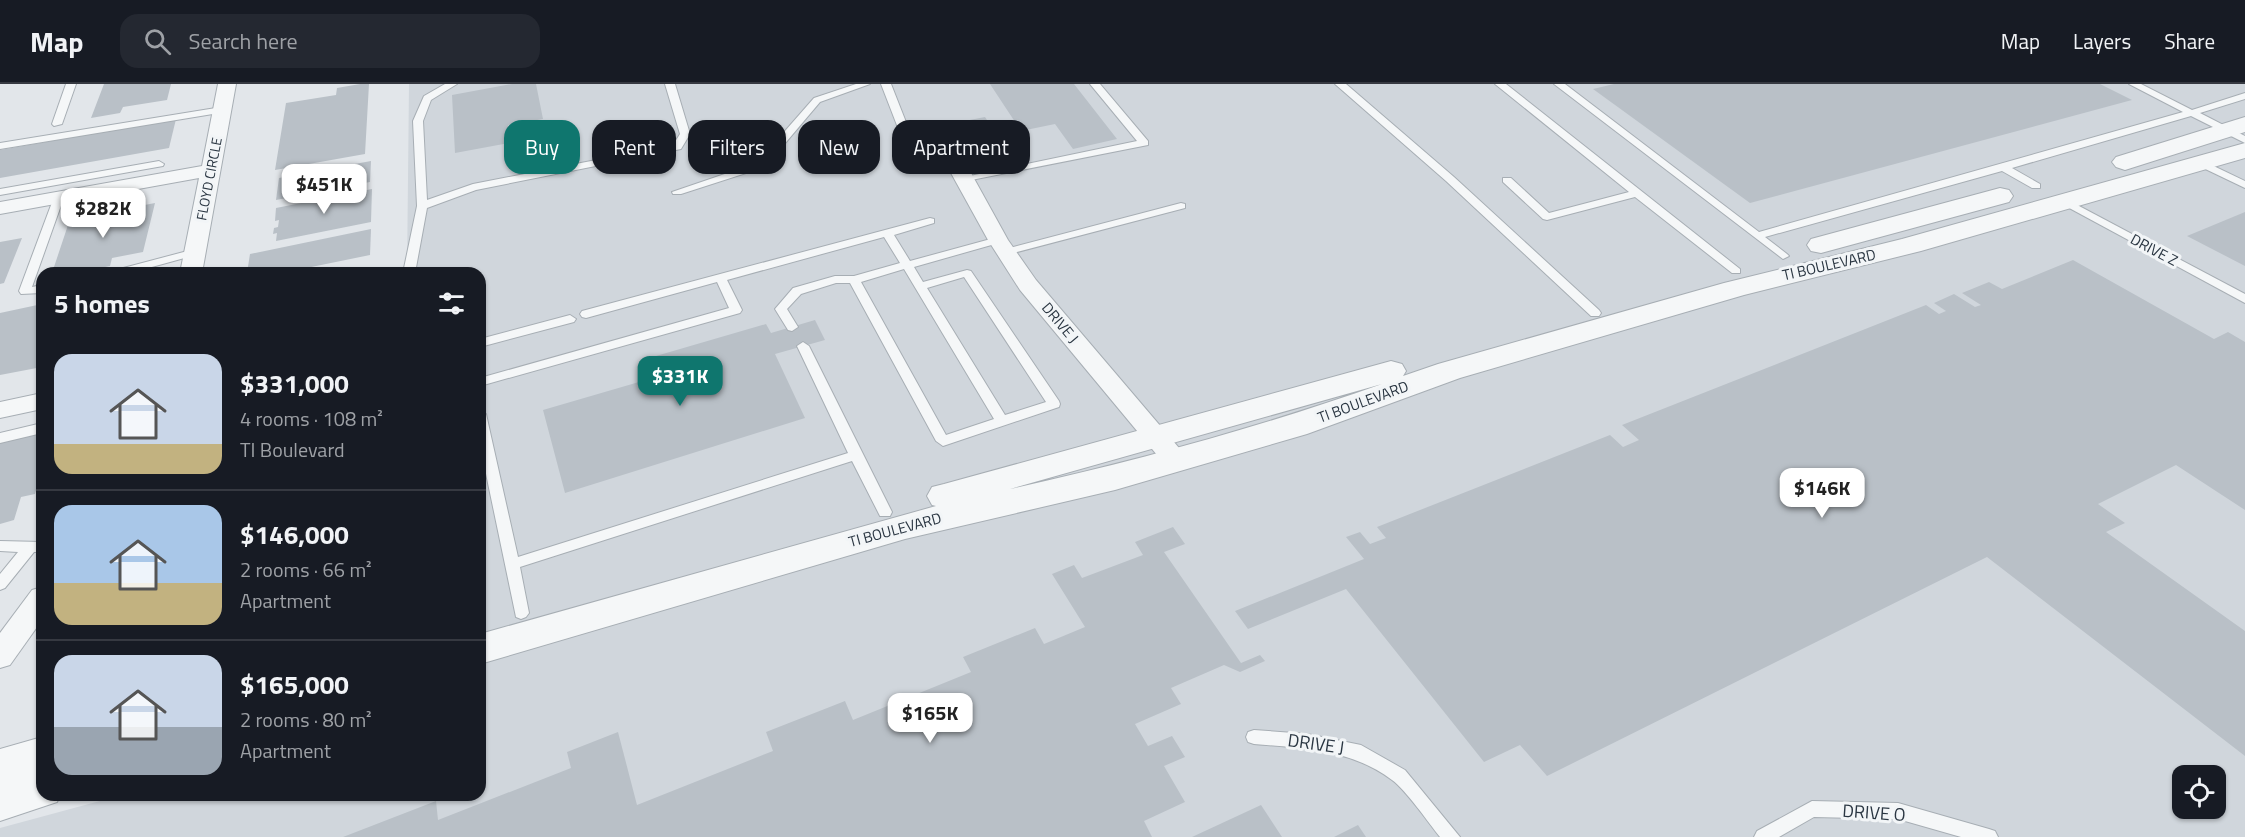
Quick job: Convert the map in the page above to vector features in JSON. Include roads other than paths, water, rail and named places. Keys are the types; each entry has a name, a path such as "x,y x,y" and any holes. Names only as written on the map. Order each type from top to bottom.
{"street":[{"name":"FLOYD CIRCLE","path":"192,267 227,84"},
{"name":"TI BOULEVARD","path":"486,623 885,512 1166,448 1296,426 1449,371 1734,289 1911,245 2050,194 2238,132"},
{"name":"TI BOULEVARD","path":"486,647 905,526 1080,488 1166,448 1595,312 1783,256 2050,194 2200,163 2245,150"},
{"path":"0,208 211,170"},
{"name":"DRIVE J","path":"963,177 1002,246 1028,285 1166,448"},
{"path":"0,410 36,402"},
{"path":"0,656 36,606"},
{"path":"0,767 36,757"},
{"path":"0,802 36,791"}],"lane":[{"path":"57,124 71,84"},
{"path":"410,267 422,206 418,121 427,98 452,84"},
{"path":"422,206 473,187 677,147 685,134 670,84"},
{"path":"677,192 761,165 799,124 817,100 865,84"},
{"path":"886,84 910,146 927,165 963,177 1144,143 1095,84"},
{"path":"1340,84 1450,179 1595,312"},
{"path":"1500,84 1736,271"},
{"path":"1559,84 1783,256"},
{"path":"2134,84 2238,132"},
{"path":"1757,236 2134,131 2191,111 2245,96"},
{"path":"0,146 222,110"},
{"path":"2200,163 2245,184"},
{"path":"0,192 159,164"},
{"name":"DRIVE Z","path":"2003,167 2245,299"},
{"path":"1506,180 1547,217 1637,193"},
{"path":"36,289 25,291 59,197"},
{"path":"792,327 781,309 797,291 835,279 854,280 907,265 1181,206"},
{"path":"586,314 930,221"},
{"path":"887,233 1002,421"},
{"path":"143,267 162,258 195,252"},
{"path":"854,280 943,441 1054,404 967,273 920,286"},
{"path":"486,380 736,310 721,278"},
{"path":"486,341 570,319"},
{"path":"802,346 885,512"},
{"path":"0,438 36,429"},
{"path":"486,441 513,564 520,614"},
{"path":"513,564 856,455"},
{"path":"0,546 36,547"},
{"path":"0,584 36,547"},
{"name":"DRIVE J","path":"1254,737 1307,741 1354,750 1399,775 1451,837"},
{"name":"DRIVE O","path":"1764,837 1812,809 1898,811 1989,837"}]}
